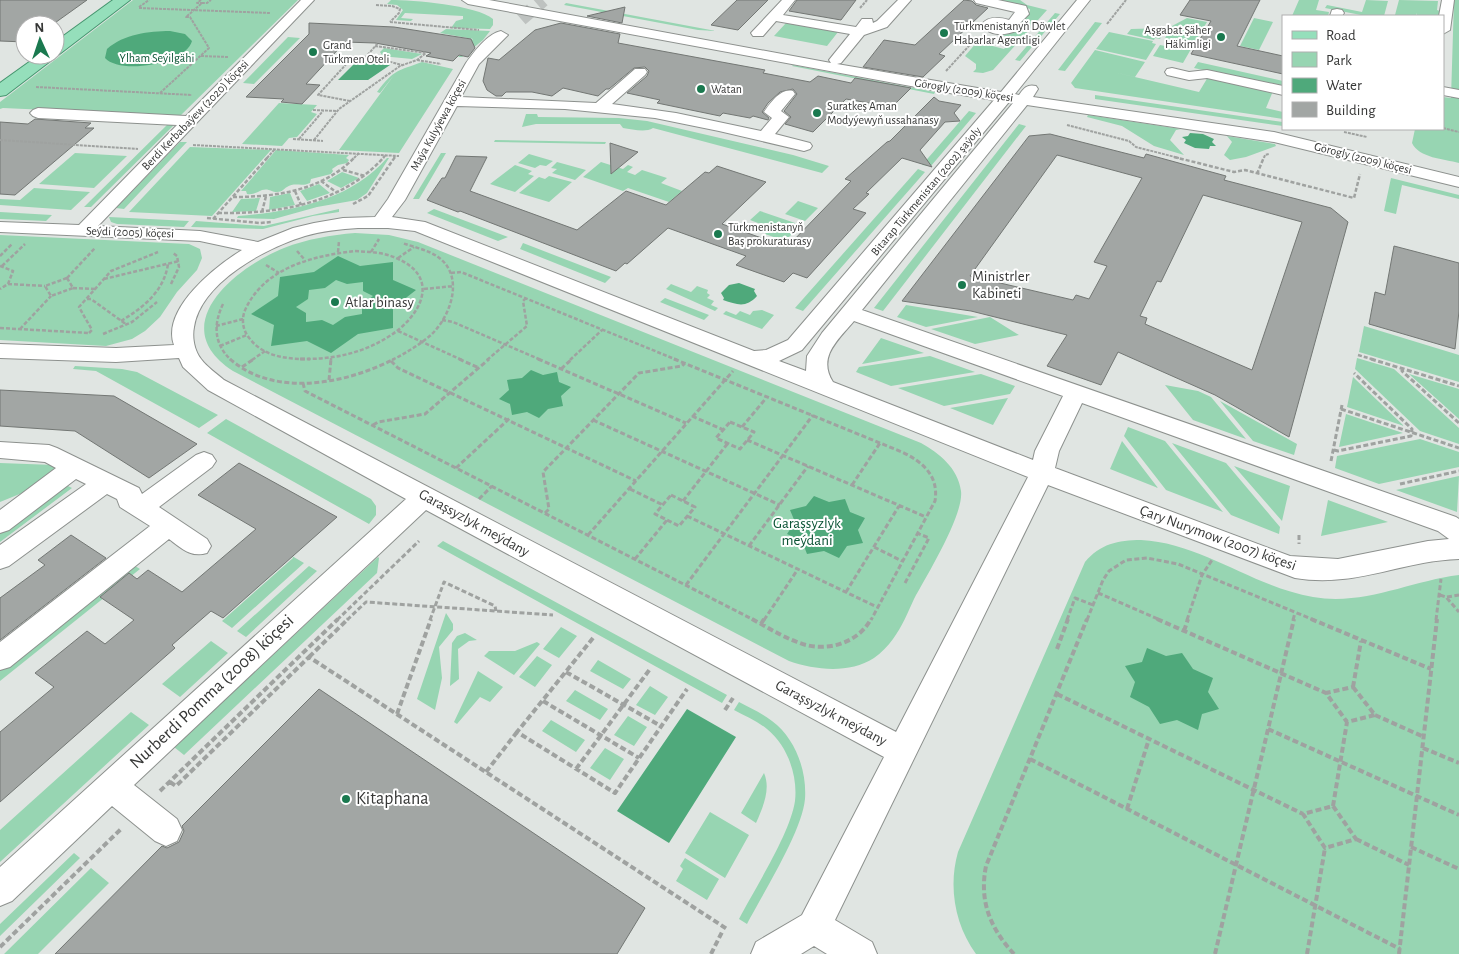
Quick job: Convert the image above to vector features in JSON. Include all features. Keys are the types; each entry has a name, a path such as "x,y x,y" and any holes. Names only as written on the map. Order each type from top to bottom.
{"main road":[{"path":"65,32 108,0"},
{"path":"65,43 123,0"},
{"path":"0,79 19,65"},
{"path":"0,92 36,65"}],"street":[{"name":"Berdi Kerbabaýew (2020) köçesi","path":"83,230 308,0"},
{"name":"Görogly (2009) köçesi","path":"468,0 933,86 1275,129 1459,173"},
{"name":"Görogly (2009) köçesi","path":"507,0 1016,95 1274,137 1459,182"},
{"path":"758,33 790,0"},
{"path":"774,17 859,32 882,24 905,0"},
{"path":"980,0 1021,9 1022,14 1014,22 1002,27"},
{"name":"Bitarap Türkmenistan (2002) şaýoly","path":"825,386 818,377 815,367 817,355 1016,95 1084,0"},
{"name":"Bitarap Türkmenistan (2002) şaýoly","path":"744,364 769,357 794,345 1101,0"},
{"path":"1444,24 1448,0"},
{"path":"836,60 880,6"},
{"name":"Maýa Kulyýewa köçesi","path":"376,230 396,200 469,70 483,51 512,26"},
{"path":"600,107 640,72"},
{"path":"1172,72 1189,76 1207,74 1282,91"},
{"path":"1444,91 1459,94"},
{"path":"765,137 780,117 772,112 788,94"},
{"path":"451,101 600,107 691,120 804,146"},
{"path":"38,113 190,121"},
{"path":"0,351 116,355 184,351 183,323 189,309 197,295 223,269 263,260 298,232 340,223 376,230 401,223 435,232 744,364 825,386 1042,473"},
{"name":"Seýdi (2005) köçesi","path":"0,226 200,236 263,260"},
{"path":"850,313 1447,524 1459,533"},
{"name":"Garaşsyzlyk meýdany","path":"184,351 191,364 201,375 216,384 902,751 1042,473 1048,451 1076,393"},
{"path":"0,450 49,454 130,496 129,500 198,546"},
{"path":"140,508 204,461"},
{"path":"0,523 76,468"},
{"name":"Çary Nurymow (2007) köçesi","path":"1042,473 1289,566 1313,570 1340,570 1412,554 1459,548"},
{"path":"0,559 105,483"},
{"name":"Nurberdi Pomma (2008) köçesi","path":"0,889 425,496"},
{"path":"0,658 168,526"},
{"path":"768,954 814,927 902,751"},
{"path":"111,786 166,830"},
{"path":"814,927 860,954"}],"path":[{"path":"201,0 197,3 207,3 211,0"},
{"path":"380,0 376,5 395,6 400,10 390,22 482,30"},
{"path":"384,5 388,0"},
{"path":"1107,24 1126,0"},
{"path":"160,93 209,48 190,17 186,17 202,3"},
{"path":"139,8 273,13"},
{"path":"946,70 980,35 993,34 1002,27"},
{"path":"314,140 350,101 403,65 417,60 426,53 377,44 364,58"},
{"path":"200,56 231,57"},
{"path":"350,101 318,95 350,60 364,58 395,61 403,65"},
{"path":"417,60 441,64"},
{"path":"36,88 192,94"},
{"path":"313,110 338,112"},
{"path":"299,139 323,111"},
{"path":"1062,124 1129,141 1136,147 1234,172 1245,170 1354,198 1362,168"},
{"path":"1444,128 1459,132"},
{"path":"1344,132 1367,137"},
{"path":"293,139 323,141"},
{"path":"0,140 138,149"},
{"path":"189,144 401,156"},
{"path":"213,219 275,148"},
{"path":"232,197 266,196 294,190 321,181 342,170 359,153"},
{"path":"218,213 262,212 302,205 337,192 365,176 386,155"},
{"path":"348,205 360,202 368,196 395,156"},
{"path":"342,170 365,176"},
{"path":"321,181 337,192"},
{"path":"294,190 302,205"},
{"path":"262,212 266,196"},
{"path":"204,218 260,223 273,222"},
{"path":"370,252 380,239 376,230"},
{"path":"332,241 346,239"},
{"path":"338,252 339,240"},
{"path":"8,284 13,271 1,266 28,241"},
{"path":"223,304 217,313 215,334 220,346 229,358 242,367 271,380 303,383 355,375 391,361 421,342 442,320 453,299 454,286 451,273 444,262 431,253 398,242"},
{"path":"398,258 414,247"},
{"path":"0,289 8,284 45,286 67,278 95,248"},
{"path":"290,253 304,248"},
{"path":"296,250 305,260"},
{"path":"89,333 92,330 79,308 86,299 111,271 158,252"},
{"path":"338,252 370,252 398,258 417,271 422,279 424,289 418,310 398,331 368,348 331,358 294,359 264,351 254,344 247,335 243,319 246,304 254,294 279,273 305,260 338,252"},
{"path":"263,260 279,273"},
{"path":"104,279 179,261"},
{"path":"121,321 134,313 154,294 166,276 168,264"},
{"path":"171,284 179,267"},
{"path":"303,383 305,390 761,624 806,645 832,646 848,642 862,633 879,608 936,496 936,484 931,473 916,458 461,272 451,273"},
{"path":"67,278 73,288"},
{"path":"45,286 51,296"},
{"path":"424,289 454,286"},
{"path":"20,330 51,296 73,288 95,289"},
{"path":"373,425 378,422 425,414 527,326 523,300 526,298"},
{"path":"86,299 92,299 127,325"},
{"path":"0,328 104,334 127,325 147,312 157,302"},
{"path":"216,326 243,319"},
{"path":"442,320 454,322 686,423"},
{"path":"561,369 603,330"},
{"path":"398,331 479,368"},
{"path":"220,346 247,335"},
{"path":"242,367 264,351"},
{"path":"1358,355 1459,386"},
{"path":"329,380 331,358"},
{"path":"391,361 398,368 509,419 636,481"},
{"path":"545,513 548,509 543,472 639,373 682,366 685,363"},
{"path":"588,535 725,379 744,364"},
{"path":"1402,368 1402,371 1459,423"},
{"path":"1334,450 1338,451 1412,436 1412,429 1354,373"},
{"path":"264,386 271,380"},
{"path":"742,427 767,396"},
{"path":"1341,409 1459,448"},
{"path":"686,585 756,494 782,455 813,415"},
{"path":"692,416 724,430"},
{"path":"456,468 509,419"},
{"path":"593,420 780,505"},
{"path":"730,422 754,432 740,449 716,438 724,430 730,422"},
{"path":"747,440 926,517"},
{"path":"683,501 728,443"},
{"path":"852,485 880,443"},
{"path":"749,546 808,466"},
{"path":"1396,485 1459,471"},
{"path":"479,499 492,486"},
{"path":"630,489 663,505"},
{"path":"671,495 695,507 679,526 655,514 663,505 671,495"},
{"path":"846,592 899,506"},
{"path":"687,516 879,608"},
{"path":"635,559 667,520"},
{"path":"905,583 929,538 917,533"},
{"path":"1299,544 1300,535"},
{"path":"0,947 419,541"},
{"path":"874,548 902,561"},
{"path":"1014,954 1001,940 990,921 984,902 982,885 986,866 1098,593 1110,569 1120,562 1130,558 1163,560 1431,669"},
{"path":"1184,631 1202,575 1212,560"},
{"path":"761,624 798,569"},
{"path":"1030,759 1316,906 1400,952 1441,579"},
{"path":"398,714 444,582 495,606 496,611"},
{"path":"1098,593 1326,694 1347,722 1333,806 1356,839 1409,865"},
{"path":"1440,594 1446,597 1459,612"},
{"path":"1446,597 1459,595"},
{"path":"1057,649 1075,598 1093,605"},
{"path":"170,782 176,786 366,602 553,615"},
{"path":"1215,954 1295,613"},
{"path":"486,772 593,638"},
{"path":"1361,641 1353,687 1375,715 1424,737"},
{"path":"309,657 727,929"},
{"path":"576,768 650,669"},
{"path":"566,672 661,726"},
{"path":"1326,694 1353,687"},
{"path":"517,732 615,793 687,689"},
{"path":"1056,694 1303,814 1325,848 1307,954"},
{"path":"725,710 733,698"},
{"path":"543,701 639,758"},
{"path":"1347,722 1375,715"},
{"path":"1268,729 1417,798 1459,815"},
{"path":"1127,809 1150,739"},
{"path":"1423,748 1459,763"},
{"path":"1303,814 1333,806"},
{"path":"1325,848 1356,839"},
{"path":"1411,847 1459,869"},
{"path":"711,954 722,932"}],"green space":[{"name":"Ylham Seýilgähi","path":"133,0 298,0 180,116 0,109 0,102 48,65 65,65 65,52"},
{"path":"391,0 428,2 473,10 493,19 493,25 490,29 451,28 456,21 463,19 463,16 405,13 401,18 413,19 411,21 396,20 403,10 397,5 387,4"},
{"path":"999,0 1020,0 1027,5 1047,10 993,70 983,73 973,72 976,69 976,64 965,56 977,42 1004,49 1014,38 1001,35 1016,31 1017,26 1030,11 1030,9"},
{"path":"1299,0 1319,0 1316,10 1329,12 1328,15 1292,15"},
{"path":"1366,0 1388,1 1384,15 1361,15 1325,8 1327,5 1362,12"},
{"path":"1399,0 1438,1 1437,10 1440,11 1439,15 1417,15 1417,13 1416,15 1395,15"},
{"path":"1454,0 1459,0 1459,163 1426,155 1415,148 1412,143 1415,130 1444,130 1444,97 1451,98"},
{"path":"566,3 716,31 698,30 564,5"},
{"path":"1055,13 1060,14 1020,61 1015,60"},
{"path":"1187,18 1207,22 1191,48 1167,43 1168,41 1164,40 1172,26"},
{"path":"1254,18 1273,22 1259,50 1240,46"},
{"path":"1095,22 1102,23 1065,71 1058,70"},
{"path":"786,23 838,32 827,46 774,36"},
{"path":"1167,28 1160,39 1155,38 1154,40 1127,34 1131,29"},
{"path":"446,29 490,31 483,40 462,57 458,57 461,54 459,51 473,39 440,33"},
{"path":"1109,32 1153,41 1152,43 1156,44 1146,60 1096,49"},
{"path":"288,37 300,38 254,84 243,83"},
{"path":"1166,44 1191,49 1183,63 1153,56 1160,45 1165,46"},
{"path":"384,48 422,54 412,59 381,56 380,52"},
{"path":"1095,50 1145,62 1135,77 1092,67 1199,92 1208,77 1273,91 1266,108 1282,112 1282,119 1075,88 1071,83"},
{"path":"422,62 453,69 399,153 339,150 394,75 380,93 377,92 388,79 402,69"},
{"path":"1198,62 1282,81 1282,88 1194,68"},
{"path":"793,65 935,92 934,94"},
{"path":"1095,95 1282,122 1282,126 1095,99"},
{"path":"279,103 317,105 311,112 317,114 297,137 289,138 282,146 242,144"},
{"path":"969,111 976,113 931,166 922,165"},
{"path":"526,114 537,114 538,117 619,118 647,121 793,155 829,166 822,173 653,128 638,130 623,128 620,124 536,124 522,127"},
{"path":"1088,115 1181,129 1176,130 1170,140 1184,155 1154,146 1122,126 1087,117"},
{"path":"168,124 174,125 91,207 84,207"},
{"path":"1019,124 1026,126 883,311 874,308"},
{"path":"1227,136 1275,144 1276,146 1246,157 1230,160 1224,155 1232,142"},
{"path":"495,140 606,142 605,144 494,142"},
{"path":"180,142 187,142 124,209 116,208"},
{"path":"190,147 271,150 212,216 129,212"},
{"path":"276,150 349,155 346,158 349,160 347,163 332,169 331,174 311,179 310,183 307,184 290,186 279,192 262,190 254,194 247,194 246,191 241,191"},
{"path":"75,153 127,156 94,188 39,184"},
{"path":"441,153 446,153 419,199 413,199"},
{"path":"529,154 553,161 546,166 540,165 535,168 518,163"},
{"path":"389,158 367,193 357,200 317,207 274,219 237,218 238,216 299,207 338,194 356,184"},
{"path":"557,162 586,170 575,180 552,173 557,169 551,168"},
{"path":"601,162 623,169 628,165 633,167 627,172 635,175 642,170 667,178 661,183 682,191 669,202 628,188 623,191 583,177"},
{"path":"515,165 532,171 528,174 534,176 515,192 490,184"},
{"path":"918,169 925,172 803,311 795,308"},
{"path":"342,172 359,178 341,188 327,181"},
{"path":"549,176 572,182 549,202 519,193 539,177 545,179"},
{"path":"1391,178 1459,195 1459,199 1402,185 1396,214 1384,211"},
{"path":"319,184 330,193 307,201 300,191"},
{"path":"34,188 90,192 71,210 0,205 0,199 20,200"},
{"path":"290,193 295,205 269,210 270,197"},
{"path":"260,198 256,211 232,212 241,199"},
{"path":"798,201 818,208 805,221 785,214"},
{"path":"339,209 339,212 313,216 263,229 191,227 196,221 264,226"},
{"path":"434,209 508,237 498,241 427,213"},
{"path":"760,211 801,225 785,241 765,234 771,228 750,220"},
{"path":"0,212 52,215 46,221 0,219"},
{"path":"109,217 189,221 184,227 117,224 111,222"},
{"name":"Garaşsyzlyk meýdani","path":"355,233 389,235 418,242 921,443 934,451 947,462 956,475 961,491 960,502 957,515 944,545 891,642 874,658 854,666 832,669 810,667 789,661 233,371 213,354 205,336 206,318 214,300 245,269 265,257 301,242"},
{"path":"0,235 189,244 200,249 202,258 197,270 177,292 160,317 145,331 132,339 106,346 0,340"},
{"path":"523,243 611,277 605,283 520,249"},
{"path":"671,284 691,292 697,286 708,290 707,293 710,295 707,298 714,301 711,305 718,308 715,311 666,289"},
{"path":"665,298 709,315 704,320 660,302"},
{"path":"906,305 978,317 926,327 897,317"},
{"path":"762,310 774,315 762,329 723,314 726,311 736,315 740,311 750,315 753,311"},
{"path":"990,317 1019,335 975,344 931,329"},
{"path":"1364,326 1459,355 1459,382 1359,352"},
{"path":"881,338 924,353 862,364"},
{"path":"930,356 975,372 891,386 856,372 859,367"},
{"path":"1357,358 1394,369 1459,428 1459,444 1420,431 1355,369"},
{"path":"75,366 122,369 137,372 218,415 199,428 96,371 73,369"},
{"path":"981,374 1015,386 1010,394 944,406 898,388"},
{"path":"1409,374 1459,389 1459,419"},
{"path":"1353,377 1404,426 1347,407"},
{"path":"1165,385 1198,391 1211,397 1246,439 1193,420"},
{"path":"1008,398 993,425 950,408"},
{"path":"1220,401 1297,444 1294,455 1253,441"},
{"path":"1346,414 1403,433 1339,447"},
{"path":"226,419 371,499 376,506 376,515 369,524 207,433"},
{"path":"1128,427 1165,441 1223,512 1166,490 1124,436"},
{"path":"1420,439 1459,452 1459,467 1379,484 1335,468 1337,456"},
{"path":"1122,441 1158,488 1110,469"},
{"path":"1172,443 1226,463 1280,527 1279,534 1231,515"},
{"path":"0,463 54,465 57,467 37,487 0,502"},
{"path":"1234,466 1290,486 1282,521"},
{"path":"1459,476 1457,512 1396,490"},
{"path":"64,484 72,488 0,542 0,531"},
{"path":"1328,500 1388,522 1321,536"},
{"path":"1141,540 1185,549 1269,584 1313,597 1332,599 1369,596 1459,575 1459,954 976,954 963,931 955,905 954,879 958,852 1085,562 1097,551 1110,544"},
{"path":"443,541 727,695 722,703 437,546"},
{"path":"292,556 304,563 232,628 222,621 293,558"},
{"path":"378,557 377,573 184,755 174,747"},
{"path":"130,563 140,569 0,681 0,666"},
{"path":"309,566 317,571 246,637 237,631"},
{"path":"446,613 453,624 453,630 439,647 442,678 435,710 417,699"},
{"path":"561,627 577,636 559,658 543,649"},
{"path":"465,633 477,640 469,641 458,649 459,679 450,686 452,643 457,636"},
{"path":"211,641 228,653 180,697 162,684"},
{"path":"537,642 540,644 514,675 484,656 489,651 515,651"},
{"path":"537,656 552,665 535,687 519,677"},
{"path":"598,660 631,679 623,689 590,671"},
{"path":"478,671 503,687 490,702 480,697 457,724 454,722"},
{"path":"650,686 668,697 655,715 636,705"},
{"path":"575,690 608,709 600,720 566,701"},
{"path":"739,702 768,718 787,736 802,766 805,788 802,813 790,845 747,924 739,919 771,861 786,829 795,801 795,781 790,761 780,743 763,726 734,710"},
{"path":"131,712 149,725 0,862 0,830"},
{"path":"628,716 647,727 634,746 614,735"},
{"path":"551,720 585,740 576,752 542,731"},
{"path":"605,748 624,759 610,780 590,768"},
{"path":"764,773 767,785 766,792 756,823 741,813"},
{"path":"710,812 749,835 725,878 685,853"},
{"path":"74,853 80,858 0,936 0,924"},
{"path":"685,858 719,879 707,900 676,881 683,869 680,866"},
{"path":"91,868 109,883 38,954 4,954"}],"water":[{"path":"170,31 185,34 192,41 187,49 178,56 166,61 138,66 124,66 113,63 105,58 107,49 121,40 145,33"},
{"path":"360,61 390,65 368,80 338,80 355,63"},
{"path":"1190,133 1203,134 1214,139 1212,142 1216,146 1210,146 1209,149 1195,148 1184,143 1186,140 1182,137 1188,136"},
{"path":"338,256 360,266 393,262 393,280 416,290 393,308 393,328 358,334 331,353 307,341 271,346 274,325 251,314 278,296 280,277 314,272","holes":["336,280 347,284 363,282 363,291 373,296 362,305 362,314 345,317 333,325 322,320 306,322 306,313 296,307 308,299 309,290 325,288"]},
{"path":"739,283 755,289 754,291 757,296 745,304 723,300 724,298 721,293 729,285"},
{"path":"531,370 543,375 557,372 559,382 571,387 561,396 563,406 548,409 539,418 527,412 512,415 510,404 499,399 509,390 507,380 522,378"},
{"path":"814,496 829,502 845,499 850,512 865,518 858,530 863,543 847,546 839,558 824,551 807,554 802,541 787,534 795,522 790,510 806,506"},
{"path":"1147,648 1166,656 1182,653 1193,669 1213,678 1208,692 1219,709 1202,714 1198,730 1177,720 1160,724 1149,707 1130,697 1135,682 1125,666 1142,662"},
{"path":"687,709 736,737 669,843 617,811"}],"building":[{"path":"0,0 87,0 65,16 15,15 15,42 0,41"},
{"path":"737,0 768,0 738,30 711,25"},
{"path":"797,0 856,0 841,20 789,11"},
{"name":"Türkmenistanyň Döwlet Habarlar Agentligi","path":"964,0 972,1 976,5 988,8 939,54 945,56 923,77 863,67 884,40 915,45"},
{"name":"Aşgabat Şäher Häkimligi","path":"1190,0 1260,0 1237,46 1282,56 1282,74 1191,54 1211,21 1180,15"},
{"path":"625,7 622,23 587,16"},
{"name":"Grand Türkmen Oteli","path":"309,23 394,27 471,39 475,48 468,57 459,55 453,61 426,56 431,53 375,43 345,42 306,84 320,85 302,104 281,102 284,99 246,97 309,34"},
{"path":"561,23 620,34 618,43 765,70 763,73 810,82 818,76 851,83 855,78 911,88 892,107 846,99 813,132 785,124 791,117 784,111 797,94 793,89 780,92 768,103 762,112 769,118 768,120 753,116 750,118 723,113 720,116 657,103 660,100 627,93 647,76 649,71 645,67 634,68 598,96 563,88 552,96 532,92 506,92 502,96 496,96 487,90 483,81 488,58 499,60 535,30"},
{"path":"934,97 939,101 961,105 954,113 960,121 945,122 920,150 932,167 902,158 866,193 869,194 853,209 866,213 807,278 793,273 784,282 736,265 746,256 668,228 627,264 625,263 616,271 427,200 442,178 445,178 456,156 487,157 470,191 577,230 626,191 666,205 705,172 709,173 717,166 766,182 722,224 787,247 851,181 845,179 890,141"},
{"path":"35,119 91,123 85,128 94,128 15,195 0,194 0,122 28,124"},
{"name":"Ministrler Kabineti","path":"1050,134 1144,158 1146,154 1226,176 1224,180 1331,208 1348,222 1289,437 1215,395 1118,352 1101,385 1047,366 1067,335 971,311 902,301 1029,136","holes":["1057,155 1142,178 1094,262 1107,266 1089,299 1076,295 1073,300 970,276","1203,195 1302,222 1252,370 1145,324 1147,318 1140,316 1157,281 1161,282"]},
{"path":"610,143 638,152 611,174"},
{"path":"1394,246 1459,263 1459,311 1455,349 1369,324 1375,292 1385,295"},
{"path":"0,390 114,396 197,444 149,478 75,431 0,426"},
{"path":"239,463 337,517 223,618 211,611 172,645 175,648 0,802 0,732 54,687 35,673 87,631 105,644 134,620 100,597 129,573 137,579 148,570 182,592 256,529 198,495"},
{"path":"71,535 106,558 0,640 0,598 45,565 38,560"},
{"name":"Kitaphana","path":"319,689 645,908 617,954 55,954 162,846 167,848 179,842 184,831 182,826"}],"tunnel":[{"path":"521,19 543,0"}],"place":[{"name":"Türkmenistanyň Döwlet Habarlar Agentligi","path":"944,33"},
{"name":"Aşgabat Şäher Häkimligi","path":"1221,37"},
{"name":"Grand Türkmen Oteli","path":"313,52"},
{"name":"Watan","path":"701,89"},
{"name":"Suratkeş Aman Modyýewyň ussahanasy","path":"817,113"},
{"name":"Türkmenistanyň Baş prokuraturasy","path":"718,234"},
{"name":"Ministrler Kabineti","path":"962,285"},
{"name":"Atlar binasy","path":"335,302"},
{"name":"Kitaphana","path":"346,799"}]}
